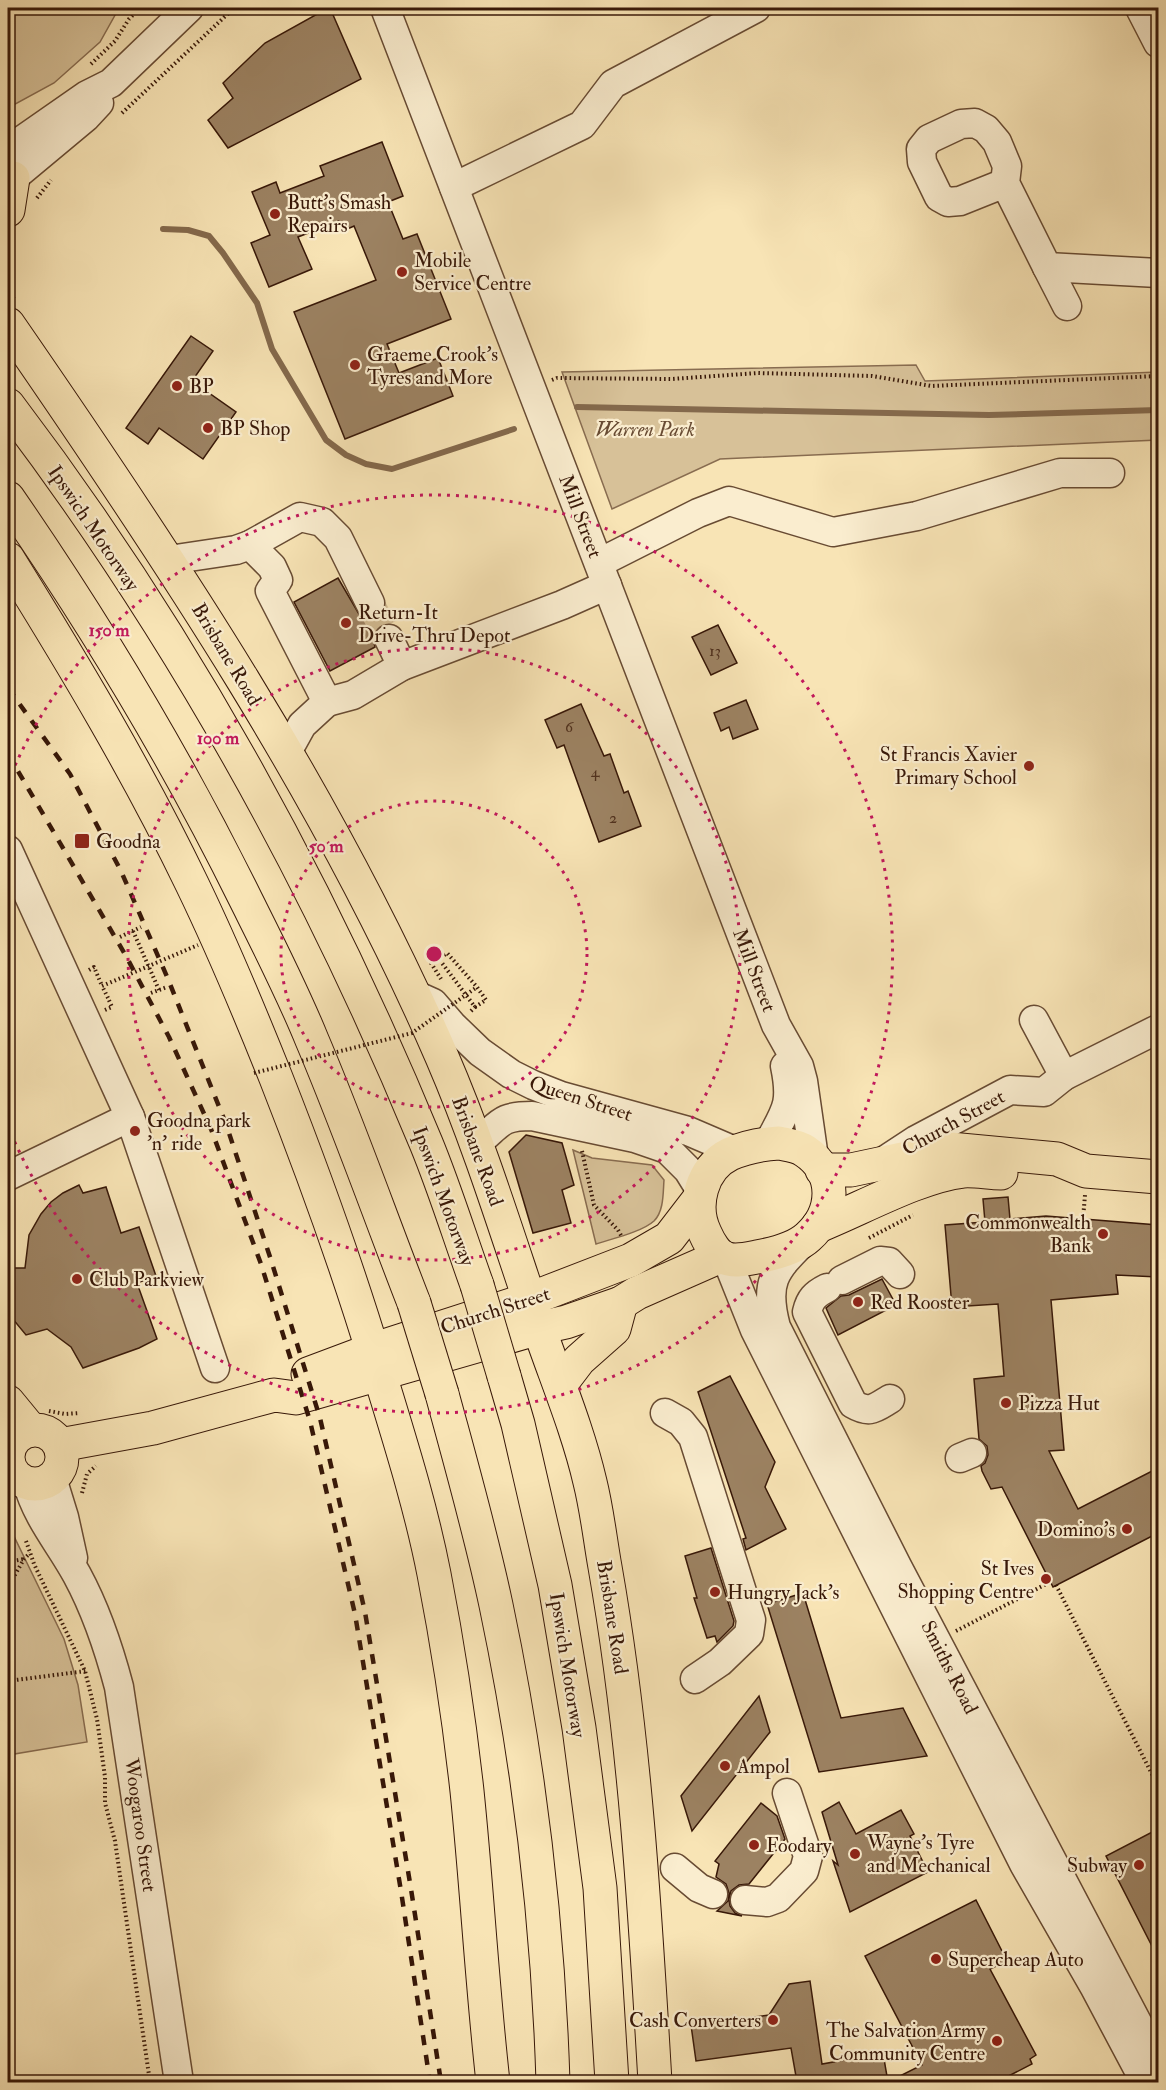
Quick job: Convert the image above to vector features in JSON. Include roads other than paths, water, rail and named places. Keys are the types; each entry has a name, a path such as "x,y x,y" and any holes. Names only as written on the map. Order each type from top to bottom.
{"main road":[{"path":"8,210 9,170"},
{"name":"Brisbane Road","path":"8,324 223,645 286,754 383,931 442,1057 477,1143 590,1480 624,1686 643,1885 655,2082"},
{"name":"Ipswich Motorway","path":"8,405 84,510 182,661 222,728 310,889 346,961 416,1119 477,1285 518,1424 555,1585 576,1705 600,1888 612,2082"},
{"path":"8,498 84,612 157,732 274,956 312,1039 414,1304 442,1394 495,1603 521,1742 541,1894 551,2016 553,2082"},
{"path":"8,559 123,751 193,885 253,1020 308,1158 352,1283 405,1458 433,1568 452,1676 467,1791 493,2082"},
{"path":"812,1233 825,1217 830,1192 818,1164 804,1150 791,1145 752,1146 724,1158 706,1178 700,1195 699,1218 705,1233 724,1258 766,1255 785,1250 812,1233 919,1184 964,1171 1085,1181 1158,1177"},
{"path":"818,1164 843,1170 879,1165 950,1149 1057,1159 1085,1181"},
{"name":"Church Street","path":"60,1445 153,1428 274,1395 290,1381 376,1362 534,1313 648,1252 669,1238 700,1195"},
{"name":"Church Street","path":"534,1313 566,1323 621,1303 637,1293 724,1258"},
{"path":"560,1385 579,1360 614,1329 621,1303"},
{"path":"8,1402 24,1433"},
{"path":"40,1430 55,1438 62,1454 58,1471 39,1480 13,1471 9,1463 24,1433 40,1430"}],"street":[{"path":"9,170 97,107 111,83 189,8"},
{"name":"Mill Street","path":"386,8 776,1025 799,1066 818,1164"},
{"path":"454,187 582,125 613,84 756,8"},
{"path":"1140,8 1158,43"},
{"path":"1005,183 1067,306"},
{"path":"1047,267 1158,273"},
{"path":"286,754 302,725 327,702 353,695 402,666 562,605 603,574 698,513 729,501 833,532 917,516 1060,473 1110,473"},
{"path":"168,560 236,550 300,517 322,522 338,538 370,603"},
{"path":"250,544 272,567 278,580 270,591 327,702"},
{"path":"389,639 402,666"},
{"path":"8,850 130,1117 215,1368"},
{"name":"Queen Street","path":"413,994 433,1003 480,1052 511,1074 533,1085 561,1096 687,1131 737,1152"},
{"path":"1035,1020 1054,1084"},
{"name":"Mill Street","path":"768,1144 789,1100 776,1025"},
{"name":"Church Street","path":"879,1165 916,1140 1010,1090 1054,1084 1158,1029"},
{"name":"Queen Street","path":"477,1143 497,1123 506,1118 519,1116 532,1116 635,1138 667,1149 688,1170 700,1195"},
{"path":"8,1176 130,1117"},
{"name":"Smiths Road","path":"812,1233 775,1273 771,1299 776,1327 1024,1864 1094,1986 1144,2082"},
{"name":"Smiths Road","path":"724,1258 755,1330 1158,2062"},
{"path":"890,1399 872,1410 853,1404 807,1312 809,1302 815,1294 880,1261 889,1262 900,1274"},
{"path":"665,1413 681,1422 693,1437 751,1620 750,1634 720,1662 695,1679"},
{"name":"Woogaroo Street","path":"39,1480 64,1518 77,1575 105,1639 113,1665 124,1714 179,2082"},
{"path":"745,1900 767,1902 778,1898 804,1871 808,1856 786,1793"},
{"path":"675,1868 699,1888 713,1894"}],"waterway":[{"path":"163,229 188,230 209,236 223,253 257,303 272,349 326,440 346,455 366,464 392,469 514,429"},
{"path":"577,407 989,415 1158,410"}],"tunnel":[{"path":"370,603 389,639"}],"railway":[{"path":"8,688 70,774 121,871 168,979 226,1124 271,1260 320,1418 365,1612 441,2082"},
{"path":"8,754 126,956 169,1037 211,1129 261,1264 310,1421 355,1614 430,2082"}],"place":[{"name":"Butt's Smash Repairs","path":"275,214"},
{"name":"Mobile Service Centre","path":"402,272"},
{"name":"Graeme Crook's Tyres and More","path":"355,365"},
{"name":"BP","path":"177,386"},
{"name":"BP Shop","path":"208,428"},
{"name":"Return-It Drive-Thru Depot","path":"346,623"},
{"name":"St Francis Xavier Primary School","path":"1029,766"},
{"name":"Goodna","path":"82,841"},
{"name":"Goodna park 'n' ride","path":"135,1131"},
{"name":"Commonwealth Bank","path":"1103,1234"},
{"name":"Club Parkview","path":"77,1279"},
{"name":"Red Rooster","path":"858,1302"},
{"name":"Pizza Hut","path":"1006,1403"},
{"name":"Domino's","path":"1127,1529"},
{"name":"St Ives Shopping Centre","path":"1046,1579"},
{"name":"Hungry Jack's","path":"715,1592"},
{"name":"Ampol","path":"725,1766"},
{"name":"Foodary","path":"754,1845"},
{"name":"Wayne's Tyre and Mechanical","path":"855,1854"},
{"name":"Subway","path":"1139,1865"},
{"name":"Supercheap Auto","path":"936,1959"},
{"name":"Cash Converters","path":"773,2020"},
{"name":"The Salvation Army Community Centre","path":"997,2041"}],"park label":[{"name":"Warren Park","path":"645,429"}]}
